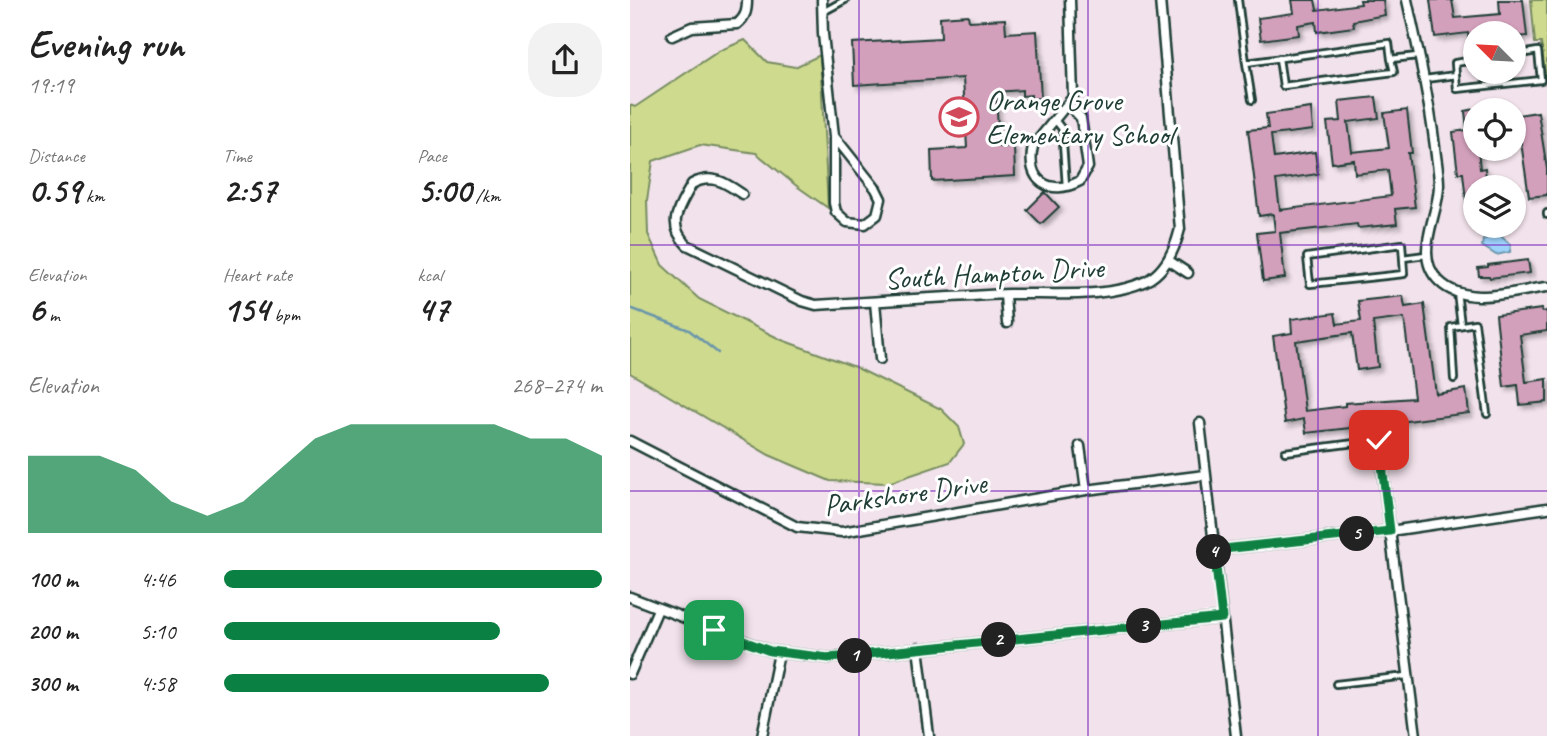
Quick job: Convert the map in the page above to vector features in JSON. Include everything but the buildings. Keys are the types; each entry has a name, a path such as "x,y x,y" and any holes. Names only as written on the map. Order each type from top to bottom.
{"street":[{"path":"672,36 692,27 737,24 743,20 747,0"},
{"path":"822,0 834,136 834,203 836,212 847,222 865,224 877,215 881,199 834,136"},
{"path":"1069,104 1081,118 1088,167 1080,181 1060,189 1044,186 1032,167 1033,146 1069,104 1075,92 1070,0"},
{"name":"South Hampton Drive","path":"743,194 726,183 710,178 692,184 676,214 677,235 687,245 802,301 816,305 1116,291 1145,281 1157,275 1168,260 1180,229 1160,0"},
{"path":"1407,0 1431,112 1439,184 1426,255 1430,270 1439,281 1457,292 1476,296 1547,287"},
{"path":"1168,260 1188,273"},
{"path":"1005,295 1007,323"},
{"path":"875,302 880,359"},
{"path":"1200,423 1236,736"},
{"path":"1378,438 1416,736"},
{"name":"Parkshore Drive","path":"630,441 797,527 818,531 842,532 1086,489 1205,475"},
{"path":"1080,446 1086,489"},
{"path":"1214,550 1390,531 1547,508"},
{"path":"630,597 779,653 829,658 1222,618"},
{"path":"630,674 658,609"},
{"path":"918,648 929,736"},
{"path":"762,736 779,653"}],"lane":[{"path":"823,12 845,0"},
{"path":"1238,0 1252,100"},
{"path":"1246,63 1279,58 1389,43 1394,72 1283,86 1279,58"},
{"path":"1526,53 1538,51 1541,80 1526,82"},
{"path":"1391,59 1419,56"},
{"path":"1463,62 1455,63 1457,89 1504,84"},
{"path":"1424,79 1456,75"},
{"path":"1055,120 1062,129 1066,187"},
{"path":"1402,244 1403,258 1404,274 1310,284 1307,257 1402,244"},
{"path":"1403,258 1426,255"},
{"path":"1457,292 1461,325"},
{"path":"1454,379 1451,327 1475,323 1487,414"},
{"path":"1285,452 1378,438"},
{"path":"1336,684 1408,676"}],"green space":[{"path":"1531,0 1547,0 1547,88 1541,43 1535,43"},
{"path":"745,40 767,62 795,67 820,55 828,208 756,153 700,145 653,161 647,200 648,234 662,265 699,299 782,340 855,367 941,409 959,427 964,444 950,462 888,483 830,481 769,455 630,373 630,105 635,107 719,51"}],"water":[{"path":"1503,238 1511,245 1510,252 1496,255 1482,246 1483,240"}],"waterway":[{"path":"630,308 689,330 718,353"}],"place":[{"name":"Orange Grove Elementary School","path":"959,117"}],"route":[{"path":"714,630 770,651 829,658 1222,618 1214,550 1390,531 1379,440"}]}
